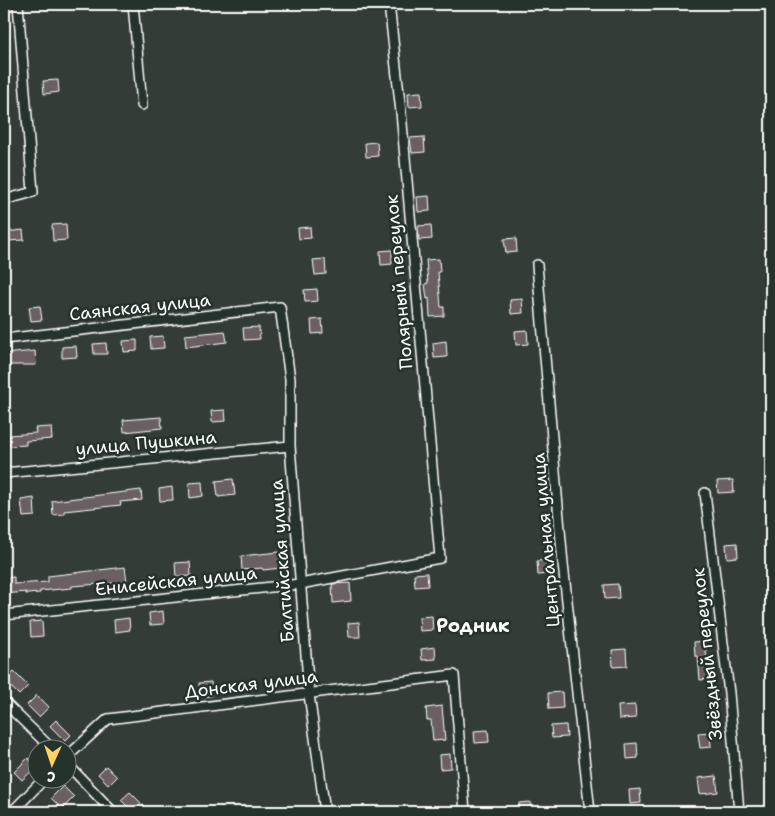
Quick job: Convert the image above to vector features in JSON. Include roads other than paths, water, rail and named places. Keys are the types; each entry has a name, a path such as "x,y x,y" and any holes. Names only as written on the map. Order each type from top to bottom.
{"street":[{"path":"4,200 33,192 18,4"},
{"path":"133,4 142,105"},
{"name":"Полярный переулок","path":"389,4 401,112 440,558"},
{"name":"Центральная улица","path":"537,265 563,564 590,812"},
{"name":"Саянская улица","path":"4,338 280,307"},
{"name":"Балтийская улица","path":"280,307 290,379 290,446 309,694 325,812"},
{"name":"улица Пушкина","path":"4,473 290,446"},
{"name":"Звёздный переулок","path":"705,492 729,692 738,812"},
{"name":"Енисейская улица","path":"4,615 300,584 440,558"},
{"name":"Донская улица","path":"78,747 108,719 454,675 465,812"},
{"path":"4,702 41,738"},
{"path":"78,776 113,812"},
{"path":"12,812 35,788"}],"district":[{"name":"Родник","path":"473,625"}]}
